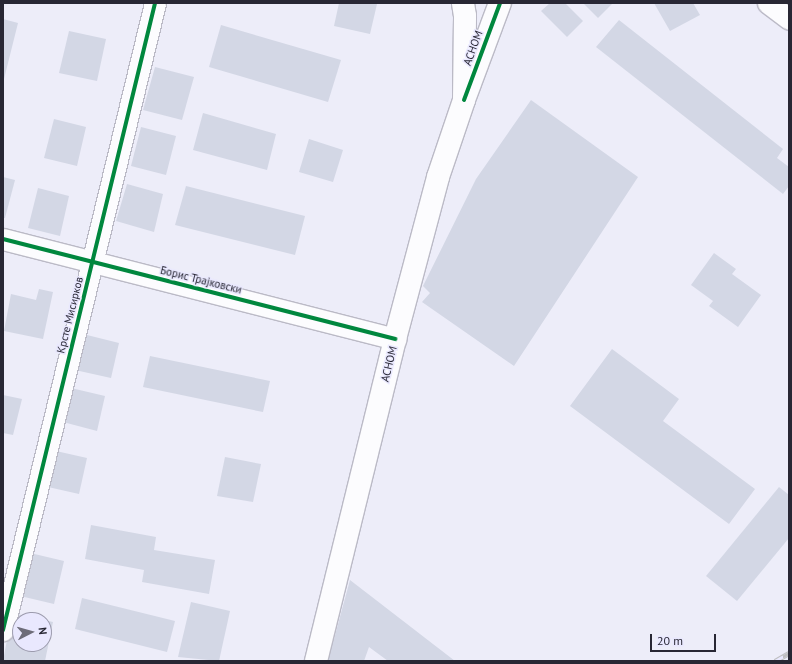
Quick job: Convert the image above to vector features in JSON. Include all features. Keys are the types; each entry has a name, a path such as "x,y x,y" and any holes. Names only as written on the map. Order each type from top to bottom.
{"main road":[{"path":"463,3 465,16 464,100"},
{"name":"АСНОМ","path":"316,661 395,339 438,177 464,100 500,3"}],"street":[{"name":"Крсте Мисирков","path":"3,630 155,3"},
{"path":"768,3 789,19"},
{"name":"Борис Трајковски","path":"3,239 395,339"}],"building":[{"path":"339,3 377,4 370,34 334,26"},
{"path":"550,3 565,3 583,21 567,37 541,11"},
{"path":"583,3 613,3 598,18"},
{"path":"654,3 693,3 700,15 670,31"},
{"path":"3,19 18,23 4,79 3,79"},
{"path":"619,20 783,149 777,158 789,167 789,186 783,194 596,47"},
{"path":"221,25 341,60 328,102 209,67"},
{"path":"69,31 106,39 97,81 59,73"},
{"path":"155,67 194,77 182,120 143,110"},
{"path":"531,100 638,177 514,366 422,302 430,293 423,286 476,179"},
{"path":"203,113 276,134 267,170 193,150"},
{"path":"54,119 86,127 77,166 44,158"},
{"path":"141,127 176,136 166,175 131,166"},
{"path":"309,139 343,150 333,182 299,172"},
{"path":"3,177 15,180 5,218 3,218"},
{"path":"127,184 163,194 154,232 116,221"},
{"path":"186,186 305,216 295,255 175,225"},
{"path":"38,188 69,196 60,236 28,228"},
{"path":"714,253 736,269 732,274 761,295 738,327 709,306 713,301 691,285"},
{"path":"39,289 53,292 43,339 4,331 11,294 36,300"},
{"path":"83,334 119,343 111,378 75,370"},
{"path":"612,349 679,399 663,421 755,489 729,524 570,406"},
{"path":"150,356 270,381 263,412 143,387"},
{"path":"71,388 105,396 97,431 63,422"},
{"path":"3,395 22,399 13,435 3,433"},
{"path":"56,451 87,458 79,494 48,487"},
{"path":"225,457 261,464 253,502 217,496"},
{"path":"779,487 789,495 789,538 737,601 706,576"},
{"path":"91,525 156,537 154,550 215,560 209,594 142,582 144,570 85,559"},
{"path":"26,552 64,561 54,604 16,595"},
{"path":"350,580 455,661 388,661 369,647 364,661 328,661"},
{"path":"82,598 175,621 167,652 75,629"},
{"path":"191,602 230,611 219,661 178,657"},
{"path":"12,613 12,652 47,652 45,661 3,661"}],"railway":[{"path":"775,661 789,653"}],"cycle path":[{"path":"3,630 155,3"},
{"path":"464,100 500,3"},
{"path":"3,239 395,339"}]}
